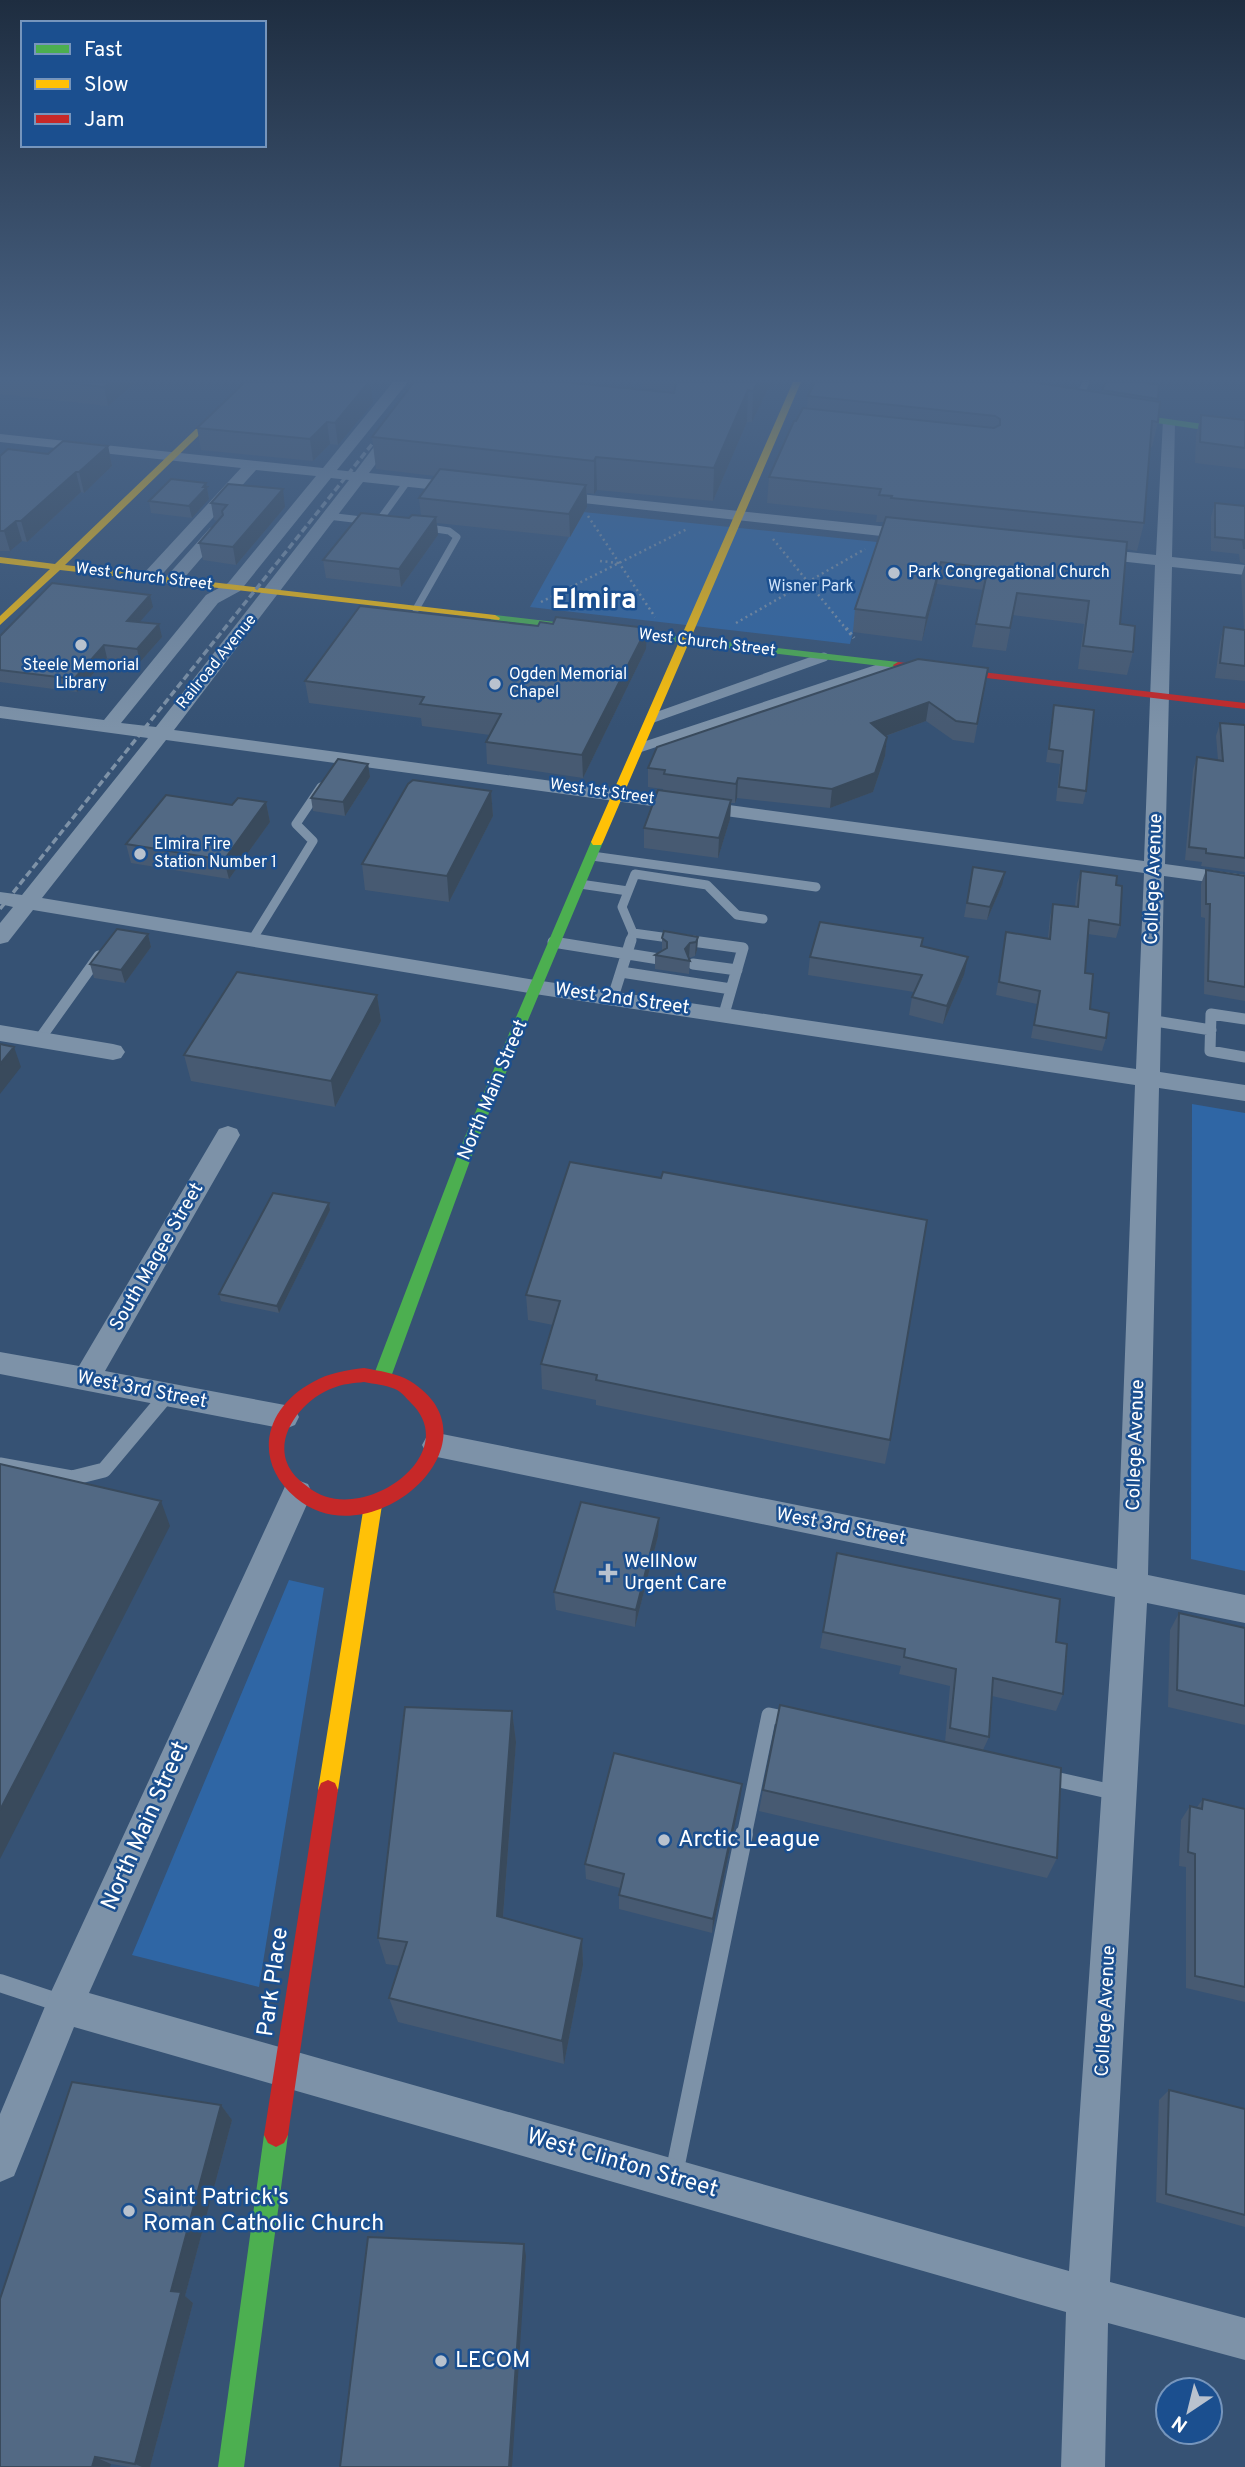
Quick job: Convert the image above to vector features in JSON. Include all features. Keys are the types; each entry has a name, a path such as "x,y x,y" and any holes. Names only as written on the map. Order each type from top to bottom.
{"main road":[{"path":"9,582 42,561 122,497"},
{"name":"North Main Street","path":"382,1377 471,1139 553,942 748,497"},
{"name":"West Church Street","path":"0,560 42,561 173,580 1245,706"},
{"path":"0,622 42,561"},
{"path":"345,1377 382,1377 414,1390 433,1414 437,1445 421,1475 408,1488 373,1506 332,1507 313,1502 297,1493 281,1473 275,1449 277,1433 285,1417 310,1391 327,1382 345,1377"},
{"name":"Park Place","path":"231,2467 293,2000 373,1506"}],"street":[{"path":"150,577 223,497"},
{"name":"Railroad Avenue","path":"109,726 212,599 234,587 321,497"},
{"name":"Railroad Avenue","path":"0,937 273,592 328,516 334,497"},
{"path":"560,497 927,536"},
{"name":"College Avenue","path":"1083,2467 1088,2297 1132,1585 1166,497"},
{"path":"173,580 228,517"},
{"path":"1080,552 1245,570"},
{"name":"West 1st Street","path":"0,712 109,726 337,763 618,794 1245,881"},
{"name":"West 2nd Street","path":"0,898 122,924 252,940 612,998 1148,1076 1245,1093"},
{"path":"0,1033 113,1052"},
{"name":"South Magee Street","path":"86,1379 228,1135"},
{"name":"West 3rd Street","path":"3,1368 86,1379 285,1417"},
{"name":"West 3rd Street","path":"437,1445 1245,1609"},
{"name":"North Main Street","path":"0,2162 64,2004 297,1493"},
{"name":"West Clinton Street","path":"64,2004 1088,2297 1245,2339"}],"lane":[{"path":"378,522 396,497"},
{"path":"328,516 390,523"},
{"path":"414,526 449,531 457,537 416,609"},
{"path":"651,719 824,657"},
{"path":"638,748 891,664"},
{"path":"252,940 313,841 296,824 326,780"},
{"path":"592,856 816,887"},
{"path":"612,998 633,933 622,907 635,874 707,885 737,915 763,919"},
{"path":"580,884 628,891"},
{"path":"633,933 743,948 724,1014"},
{"path":"553,942 659,959"},
{"path":"38,1040 102,952"},
{"path":"693,964 737,970"},
{"path":"621,972 731,989"},
{"path":"1245,1019 1211,1014 1210,1051 1245,1057"},
{"path":"1149,1020 1211,1030"},
{"path":"0,1465 72,1478 104,1470 167,1395"},
{"path":"674,2178 769,1715 810,1724"},
{"path":"1025,1773 1119,1794"},
{"name":"West Clinton Street","path":"0,1983 64,2004"}],"path":[{"path":"584,510 659,624"},
{"path":"539,603 688,528"},
{"path":"766,530 861,647"},
{"path":"735,624 867,548"},
{"path":"600,561 619,563"},
{"path":"806,581 837,585"}],"green space":[{"name":"Wisner Park","path":"583,512 877,542 850,644 530,607"},
{"path":"1192,1104 1245,1113 1245,1571 1191,1559"},
{"path":"289,1580 324,1588 259,1987 132,1955"}],"building":[{"path":"0,497 48,497 21,521 16,521 4,531 0,531"},
{"path":"153,497 197,497 189,506 149,501"},
{"path":"216,497 276,497 233,547 199,543 223,515 222,511 227,505 211,503"},
{"path":"420,497 579,497 569,514"},
{"path":"891,497 1146,497 1144,523"},
{"path":"1215,503 1245,506 1245,548 1243,540 1215,537"},
{"path":"361,513 409,518 412,515 436,517 399,569 323,560"},
{"path":"886,517 1127,542 1120,624 1135,626 1133,652 1083,646 1089,601 1017,593 1010,628 976,624 988,568 941,562 926,618 855,609"},
{"name":"Steele Memorial Library","path":"52,583 150,595 127,621 159,624 137,649 104,645 74,679 0,670 0,636"},
{"path":"360,606 538,626 540,622 553,624 556,617 647,628 582,755 486,742 501,714 420,704 424,697 305,681"},
{"path":"1224,627 1245,630 1245,666 1220,663"},
{"path":"918,659 988,668 977,724 956,721 929,702 871,723 887,737 875,773 832,789 738,778 736,784 664,774 665,770 648,768 657,747"},
{"path":"1054,705 1094,710 1086,791 1059,787 1063,751 1049,749"},
{"path":"1220,723 1245,725 1245,858 1206,853 1206,849 1189,847 1197,757 1223,761"},
{"path":"338,759 368,764 343,802 311,798"},
{"path":"413,780 491,791 447,876 362,864 408,784"},
{"path":"658,790 731,800 719,838 644,828"},
{"path":"166,795 232,805 238,798 266,802 224,860 126,844"},
{"path":"973,867 1005,872 990,907 967,903"},
{"path":"1206,870 1245,876 1245,987 1208,981 1210,904 1206,904"},
{"path":"1081,871 1117,876 1116,885 1122,886 1120,925 1089,920 1085,973 1093,974 1090,1009 1109,1013 1106,1038 1034,1025 1040,991 999,982 1006,932 1050,939 1053,904 1078,907"},
{"path":"820,922 923,938 921,946 968,957 947,1006 912,997 922,975 810,957"},
{"path":"117,929 148,934 121,970 90,964"},
{"path":"664,931 698,937 696,942 690,943 685,949 690,961 655,955 667,948 667,942 662,938"},
{"path":"237,972 377,995 331,1081 184,1055"},
{"path":"0,1044 14,1047 0,1064"},
{"path":"570,1162 661,1178 663,1172 927,1220 890,1440 596,1380 597,1375 541,1364 560,1301 526,1295"},
{"path":"273,1193 329,1203 277,1306 219,1294"},
{"path":"0,1464 161,1501 0,1810"},
{"name":"WellNow Urgent Care","path":"581,1502 659,1518 636,1610 554,1592"},
{"path":"837,1553 1060,1599 1056,1642 1067,1644 1063,1694 993,1678 989,1737 950,1728 956,1669 904,1657 905,1649 823,1632"},
{"path":"1179,1613 1245,1628 1245,1706 1177,1690"},
{"path":"780,1705 1061,1768 1057,1858 763,1790"},
{"path":"405,1707 512,1711 497,1916 582,1939 562,2041 389,1998 407,1942 378,1938"},
{"name":"Arctic League","path":"614,1753 742,1784 713,1919 619,1895 624,1874 585,1864"},
{"path":"1203,1799 1245,1809 1245,1987 1195,1976 1195,1854 1188,1852 1190,1806 1202,1809"},
{"name":"Saint Patrick's Roman Catholic Church","path":"72,2082 221,2105 171,2291 181,2292 135,2464 95,2457 92,2467 0,2467 0,2299"},
{"path":"1169,2090 1245,2109 1245,2215 1166,2194"},
{"name":"LECOM","path":"368,2237 524,2244 509,2467 340,2467"}],"railway":[{"path":"0,909 330,497"}],"traffic: fast":[{"path":"495,618 898,665"},
{"path":"382,1377 471,1139 597,842"},
{"path":"231,2467 276,2135"}],"traffic: slow":[{"path":"0,622 130,497"},
{"path":"597,842 747,497"},
{"path":"0,560 495,618"},
{"path":"328,1790 373,1505"}],"traffic: jam":[{"path":"898,665 1245,706"},
{"path":"364,1375 405,1386 430,1410 436,1437 427,1464 406,1487 377,1503 345,1509 314,1502 287,1480 280,1467 277,1454 280,1428 295,1404 318,1387 364,1375"},
{"path":"276,2135 328,1790"}],"place":[{"name":"Park Congregational Church","path":"894,573"},
{"name":"Steele Memorial Library","path":"81,645"},
{"name":"Ogden Memorial Chapel","path":"495,684"},
{"name":"Elmira Fire Station Number 1","path":"140,854"},
{"name":"WellNow Urgent Care","path":"608,1573"},
{"name":"Arctic League","path":"664,1840"},
{"name":"Saint Patrick's Roman Catholic Church","path":"129,2211"},
{"name":"LECOM","path":"441,2361"}],"district":[{"name":"Elmira","path":"594,601"}]}
